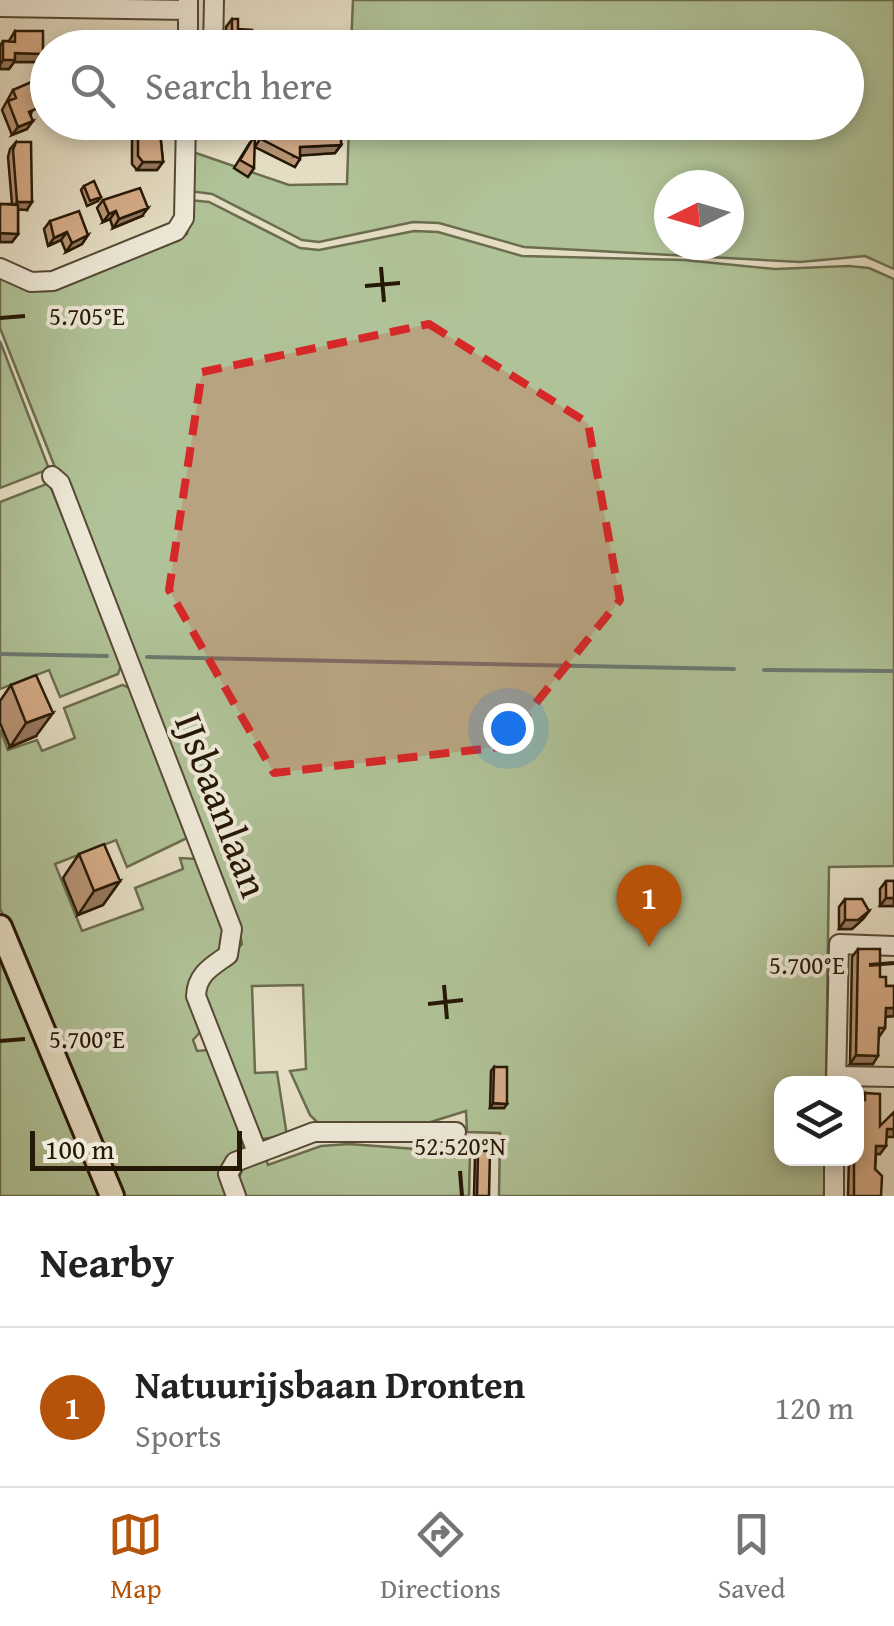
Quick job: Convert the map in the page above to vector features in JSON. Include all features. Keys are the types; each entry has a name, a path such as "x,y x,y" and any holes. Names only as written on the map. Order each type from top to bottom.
{"main road":[{"path":"0,927 112,1196"}],"street":[{"path":"213,30 214,0"},
{"path":"0,7 188,5"},
{"path":"0,268 31,282 53,281 176,231 184,218 186,140"},
{"name":"IJsbaanlaan","path":"52,476 60,482 232,929 228,955 205,970 197,982 196,996 257,1152"},
{"path":"836,1076 839,944 894,946"},
{"path":"864,1079 894,1077"},
{"path":"236,1196 228,1174 230,1166 257,1152 327,1130 456,1132"},
{"path":"834,1166 834,1196"}],"highlighted area":[{"path":"429,324 588,423 620,600 500,747 274,773 169,590 202,372"}],"green space":[{"path":"353,0 894,0 894,269 865,256 800,262 744,259 744,170 654,170 654,254 524,247 439,223 413,222 319,242 302,240 212,194 189,191 190,151 289,185 347,184 348,140 864,140 864,30 352,30"},
{"path":"189,200 209,202 300,248 319,250 414,231 438,232 522,256 684,260 775,269 849,266 869,268 894,279 894,866 829,867 826,1076 774,1076 774,1166 825,1166 824,1196 499,1196 500,1133 467,1132 466,1111 421,1125 321,1126 310,1115 290,1071 306,1069 303,985 252,986 255,1073 277,1072 287,1136 261,1139 203,996 203,983 242,944 240,936 0,328 0,275 45,291 187,234"},
{"path":"0,341 49,469 0,488"},
{"path":"49,483 122,662 118,674 60,697 49,670 0,689 0,502"},
{"path":"122,685 131,688 187,838 127,867 116,840 55,864 82,931 143,909 135,888 183,869 180,858 197,859 219,907 225,935 222,949 194,973 193,1003 202,1030 193,1040 197,1051 208,1050 245,1140 222,1166 229,1196 118,1196 0,908 0,729 8,750 37,740 42,751 75,738 64,708"},
{"path":"0,943 103,1196 0,1196"},
{"path":"349,1144 470,1153 469,1196 242,1196 237,1182 245,1164 265,1156 268,1165 321,1146"}],"building":[{"path":"232,19 238,19 238,29 252,30 232,30"},
{"path":"15,31 30,31 30,54 15,53 15,60 3,60 3,41 15,42"},
{"path":"30,83 30,122 18,127 8,101 16,98 13,90"},
{"path":"138,140 161,140 163,162 143,162 138,156"},
{"path":"252,140 255,140 254,168 240,160"},
{"path":"263,140 341,140 341,145 300,147 300,159"},
{"path":"16,142 31,142 32,202 17,202 13,150"},
{"path":"94,181 101,197 90,201 84,186"},
{"path":"140,188 148,208 119,219 116,211 109,214 103,200"},
{"path":"0,204 18,205 18,234 0,233"},
{"path":"79,211 88,235 72,243 67,232 54,238 50,221"},
{"path":"36,675 53,713 26,723 11,685"},
{"path":"104,844 120,881 94,891 79,854"},
{"path":"886,881 894,881 894,898 886,898"},
{"path":"845,899 862,899 869,911 858,920 845,920"},
{"path":"858,949 880,949 880,977 886,977 886,986 894,986 894,1008 886,1008 885,1028 879,1028 878,1056 856,1055"},
{"path":"494,1067 507,1067 507,1104 493,1103"},
{"path":"865,1093 880,1094 880,1126 894,1112 894,1129 887,1129 886,1146 876,1146 875,1169 882,1176 881,1196 854,1196 854,1166 864,1166"},
{"path":"478,1151 490,1151 489,1196 477,1196"}],"waterway":[{"path":"0,654 107,656"},
{"path":"147,657 734,669"},
{"path":"764,670 894,671"}],"place":[{"name":"Natuurijsbaan Dronten","path":"649,947"}]}
